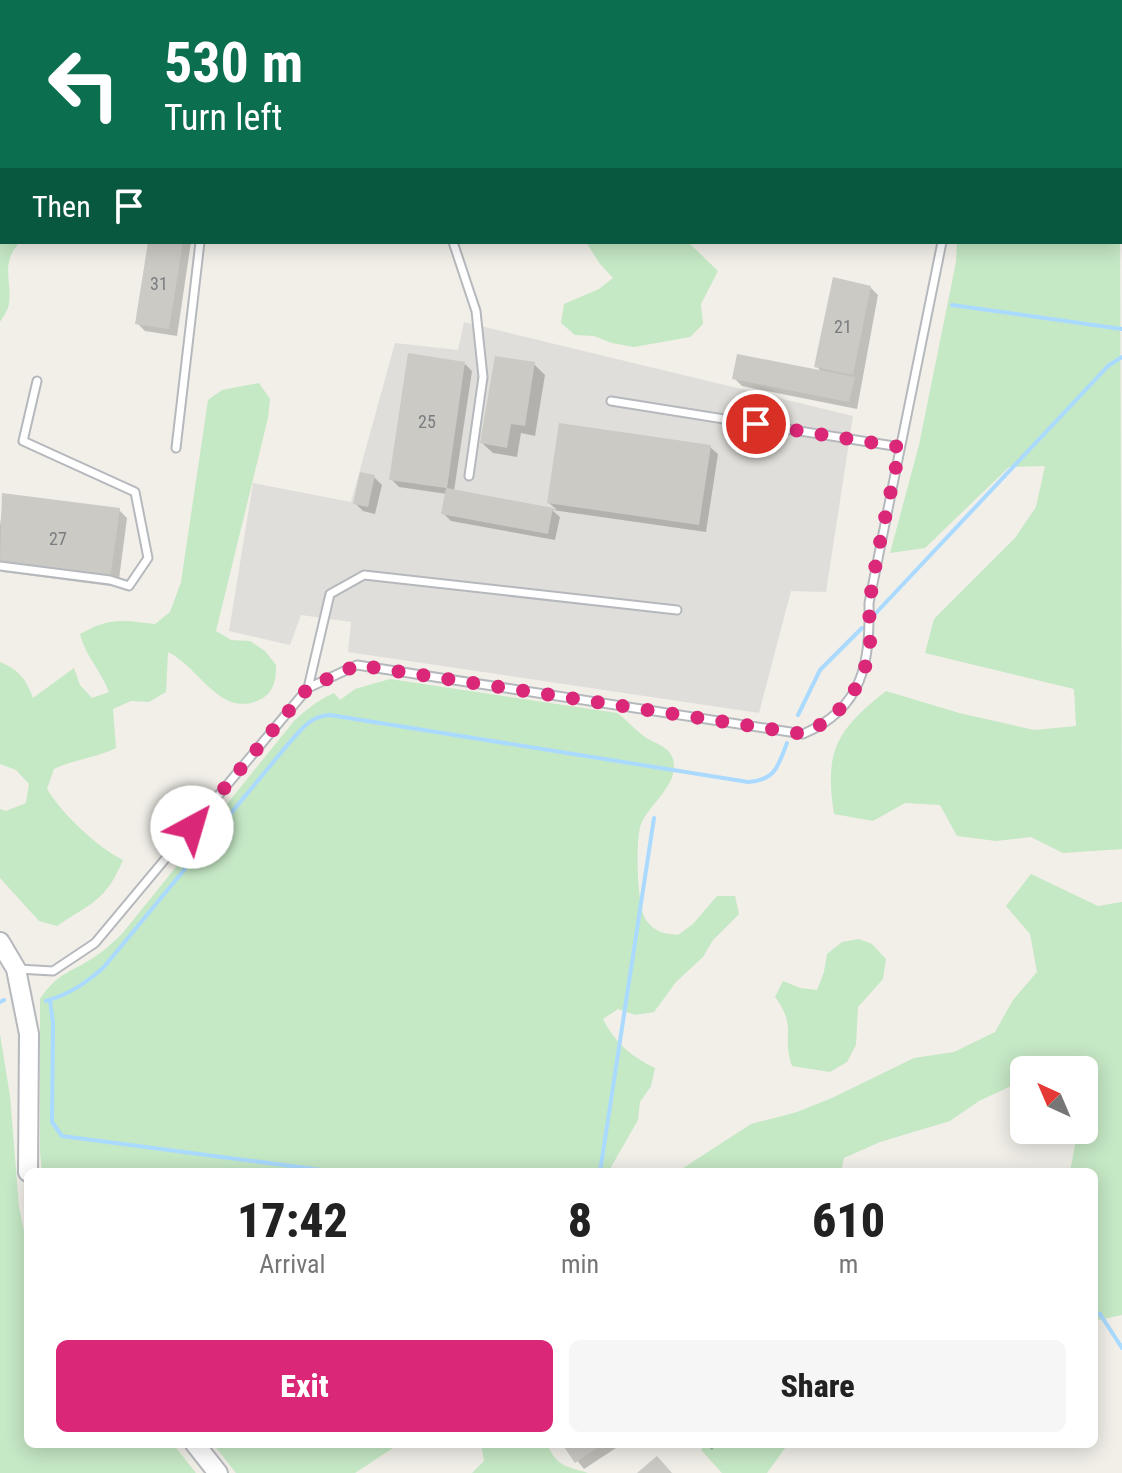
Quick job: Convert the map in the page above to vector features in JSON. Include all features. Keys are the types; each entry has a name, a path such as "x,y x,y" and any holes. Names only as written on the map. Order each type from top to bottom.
{"street":[{"path":"0,942 16,969 29,1034 28,1168"},
{"path":"198,1448 218,1473"}],"lane":[{"path":"176,448 200,244"},
{"path":"454,244 476,311 483,377 469,476"},
{"path":"16,969 53,971 95,943 308,688 357,665 803,734 836,715 858,684 870,645 869,603 942,244"},
{"path":"0,566 110,580 129,586 148,558 135,492 23,441 37,381"},
{"path":"611,401 900,447"},
{"path":"308,688 330,594 364,575 677,610"}],"shaded area":[{"path":"464,322 853,416 826,592 791,591 759,713 348,652 351,622 301,615 290,645 229,631 253,483 351,502 395,343 458,350"}],"green space":[{"path":"0,244 18,244 10,257 9,304 0,322"},
{"path":"587,244 690,244 718,271 701,304 703,324 690,337 634,347 594,336 575,335 561,323 564,304 599,289 613,278"},
{"path":"957,244 1120,244 1122,849 1063,853 1031,837 996,841 957,836 940,805 905,803 873,821 834,814 831,773 838,743 856,718 886,691 959,713 1034,730 1076,726 1074,689 925,653 934,619 1015,538 1036,507 1045,466 1009,467 925,548 890,553 919,445 956,262"},
{"path":"259,383 270,399 268,418 216,631 231,640 250,641 265,651 276,665 273,686 267,695 257,701 244,704 232,702 210,688 168,652 166,692 149,702 131,701 113,709 116,748 54,769 47,789 54,799 91,838 123,860 110,885 89,906 57,926 39,921 0,878 0,809 6,811 26,803 29,784 16,770 0,764 0,662 21,676 33,698 74,668 80,685 92,698 109,692 80,634 116,621 155,624 170,612 181,582 208,400 222,390"},
{"path":"390,679 617,713 671,755 674,768 672,777 645,816 639,832 639,888 643,913 646,920 660,932 678,935 693,924 717,896 735,896 739,914 713,940 703,957 676,982 654,1012 635,1015 618,1009 603,1019 625,1048 655,1068 651,1086 640,1102 638,1120 612,1168 42,1168 40,999 59,978 96,956 121,935 294,721 334,693 340,700 355,689"},
{"path":"1031,874 1098,906 1122,902 1122,1315 1098,1320 1098,1168 1071,1168 1075,1144 1098,1144 1098,1056 1010,1056 1010,1087 979,1101 950,1121 880,1142 844,1158 842,1168 683,1168 751,1124 797,1112 914,1058 954,1052 995,1032 1013,1000 1037,972 1030,934 1006,906"},
{"path":"859,939 872,944 886,959 883,979 858,1007 856,1045 847,1062 830,1072 792,1066 788,1024 775,997 783,981 800,988 817,990 827,954 842,942"},
{"path":"0,1034 10,1096 19,1207 24,1231 24,1448 176,1448 196,1473 0,1473"},
{"path":"216,1448 393,1448 355,1473 236,1473"},
{"path":"482,1448 549,1448 568,1467 588,1473 472,1473 484,1461"},
{"path":"785,1448 767,1473 722,1473 701,1450"}],"building":[{"path":"148,244 183,244 169,329 135,324"},
{"path":"833,277 871,286 853,375 814,367"},
{"path":"408,353 465,362 447,488 553,508 548,534 441,514 446,488 389,480"},
{"path":"737,354 855,377 849,402 732,379"},
{"path":"495,356 535,362 525,426 511,424 507,448 480,443"},
{"path":"559,423 711,445 699,525 547,503"},
{"path":"360,472 375,475 368,507 353,504"},
{"path":"2,493 120,508 110,580 0,566"},
{"path":"565,1448 597,1448 575,1463"},
{"path":"657,1456 672,1473 637,1473"}],"waterway":[{"path":"952,305 1122,329"},
{"path":"875,614 1108,366 1122,357"},
{"path":"798,715 820,670 862,628"},
{"path":"46,1001 77,987 104,967 289,743 317,718 330,715 748,782 770,775 787,743"},
{"path":"601,1168 654,818"},
{"path":"0,1002 4,1000"},
{"path":"50,1000 53,1023 52,1122 62,1136 306,1168"},
{"path":"1098,1314 1122,1348"}],"route":[{"path":"192,827 308,688 357,665 803,734 836,715 858,684 870,645 869,603 900,447 756,424"}]}
